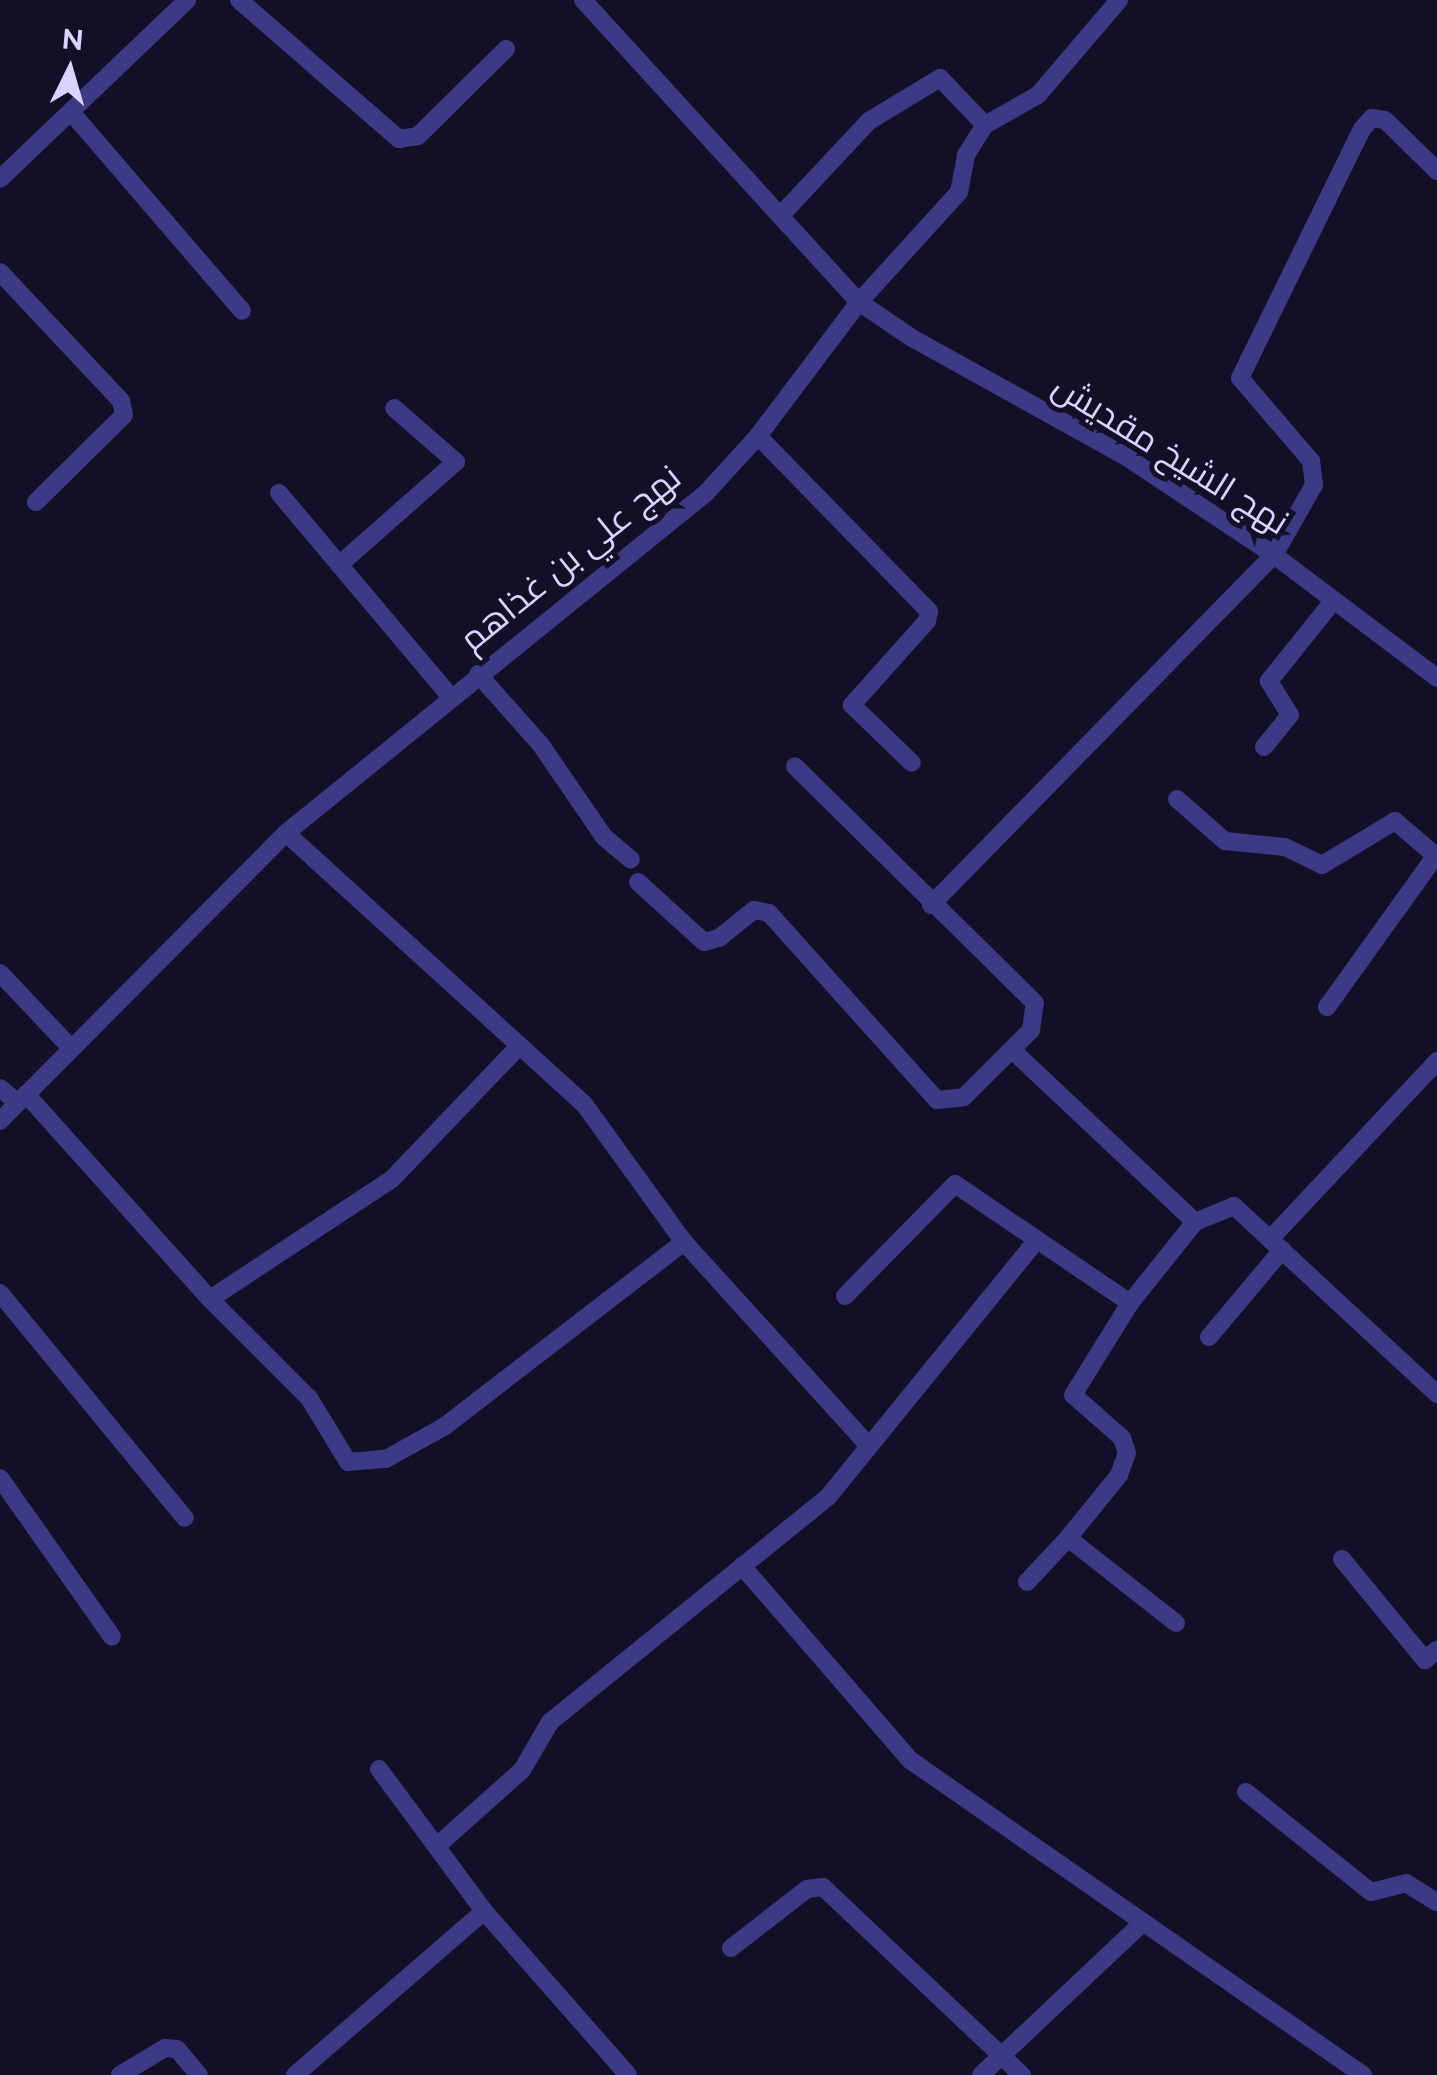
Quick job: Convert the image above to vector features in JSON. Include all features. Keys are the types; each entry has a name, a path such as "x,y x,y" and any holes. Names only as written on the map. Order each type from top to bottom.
{"street":[{"path":"0,179 187,0"},
{"path":"240,0 399,139 418,136 506,49"},
{"name":"نهج الشيخ مقديش","path":"583,0 859,302 912,338 1125,456 1274,555 1437,678"},
{"path":"781,215 869,121 940,78 985,125 1028,104 1119,0"},
{"path":"71,112 242,312"},
{"path":"931,905 1274,555 1316,473 1244,388 1243,364 1368,120 1385,120 1437,171"},
{"name":"نهج علي بن غذاهم","path":"0,1121 70,1046 286,833 450,696 706,493 758,436 859,302 958,192 966,155 985,125"},
{"path":"0,272 121,401 124,416 36,502"},
{"path":"340,564 456,462 394,408"},
{"path":"758,436 929,610 927,621 852,705 912,763"},
{"path":"279,494 450,696"},
{"path":"1264,747 1290,715 1269,681 1334,600"},
{"path":"478,674 542,745 604,837 631,860"},
{"path":"638,882 704,942 719,938 754,910 769,912 944,1102 964,1097 1036,1022 1035,1003 931,905 795,766"},
{"path":"1177,799 1226,841 1286,847 1322,865 1395,821 1437,855 1326,1007"},
{"path":"286,833 584,1104 684,1242 869,1446"},
{"path":"0,973 70,1046"},
{"path":"210,1299 392,1178 518,1046"},
{"path":"1012,1050 1195,1222"},
{"path":"1209,1337 1276,1244 1437,1062"},
{"path":"0,1088 22,1098 210,1299 309,1398 348,1462 386,1459 445,1426 684,1242"},
{"path":"845,1296 955,1184 1130,1303"},
{"path":"1028,1582 1120,1475 1127,1454 1122,1438 1074,1395 1130,1303 1195,1222 1234,1206 1437,1394"},
{"path":"438,1846 522,1770 550,1722 828,1498 1037,1240"},
{"path":"0,1293 186,1518"},
{"path":"0,1478 112,1638"},
{"path":"1068,1538 1176,1624"},
{"path":"1342,1560 1425,1660 1437,1650"},
{"path":"742,1566 910,1760 1363,2075"},
{"path":"378,1769 484,1911 628,2075"},
{"path":"1246,1792 1371,1892 1406,1882 1437,1902"},
{"path":"731,1948 806,1889 823,1887 1022,2075"},
{"path":"295,2075 484,1911"},
{"path":"981,2075 1141,1924"},
{"path":"120,2075 164,2048 176,2049 200,2075"}]}
